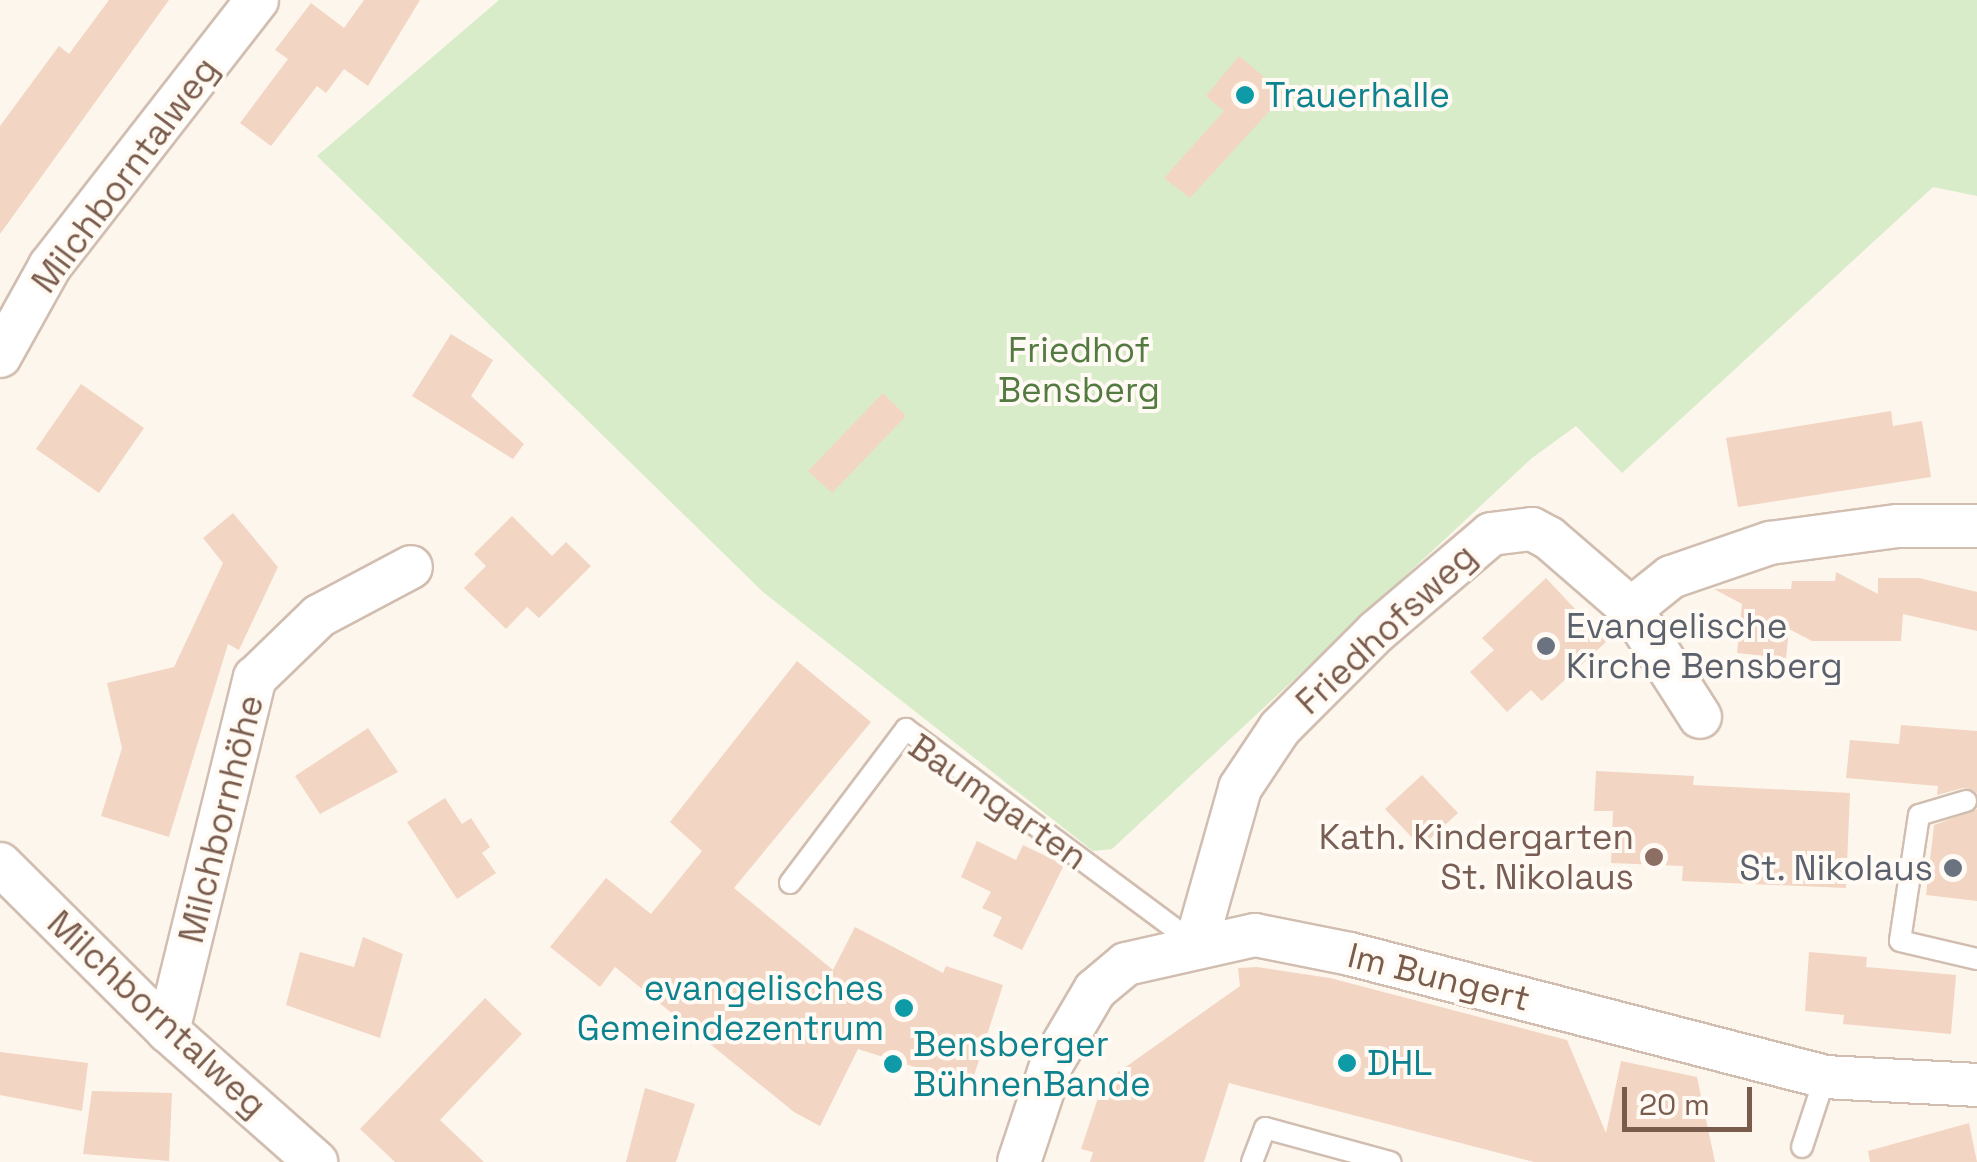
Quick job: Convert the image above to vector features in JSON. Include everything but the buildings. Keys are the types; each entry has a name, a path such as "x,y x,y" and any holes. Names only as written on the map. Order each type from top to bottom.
{"street":[{"name":"Milchborntalweg","path":"0,356 50,266 257,0"},
{"path":"1630,609 1671,577 1770,542 1898,526 1977,526"},
{"name":"Friedhofsweg","path":"1196,944 1240,788 1280,728 1376,632 1491,534 1532,530 1549,538 1630,609 1700,718"},
{"name":"Milchbornhöhe","path":"168,1031 256,678 318,616 412,568"},
{"name":"Milchborntalweg","path":"0,864 168,1031 316,1162"},
{"name":"Im Bungert","path":"1019,1162 1052,1063 1095,990 1126,964 1196,944 1255,935 1350,954 1825,1078 1977,1085"}],"lane":[{"name":"Baumgarten","path":"790,883 906,729 1196,944"},
{"path":"1966,800 1918,815 1900,941 1977,959"},
{"path":"1802,1147 1825,1078"},
{"path":"1252,1162 1265,1128 1390,1162"}],"green space":[{"name":"Friedhof Bensberg","path":"499,0 1977,0 1977,196 1933,187 1622,473 1576,426 1532,458 1112,849 1093,851 763,592 317,156"}],"place":[{"name":"Trauerhalle","path":"1245,95"},
{"name":"Evangelische Kirche Bensberg","path":"1546,646"},
{"name":"Kath. Kindergarten St. Nikolaus","path":"1654,857"},
{"name":"St. Nikolaus","path":"1953,868"},
{"name":"evangelisches Gemeindezentrum","path":"904,1008"},
{"name":"DHL","path":"1347,1063"},
{"name":"Bensberger BühnenBande","path":"893,1064"}]}
